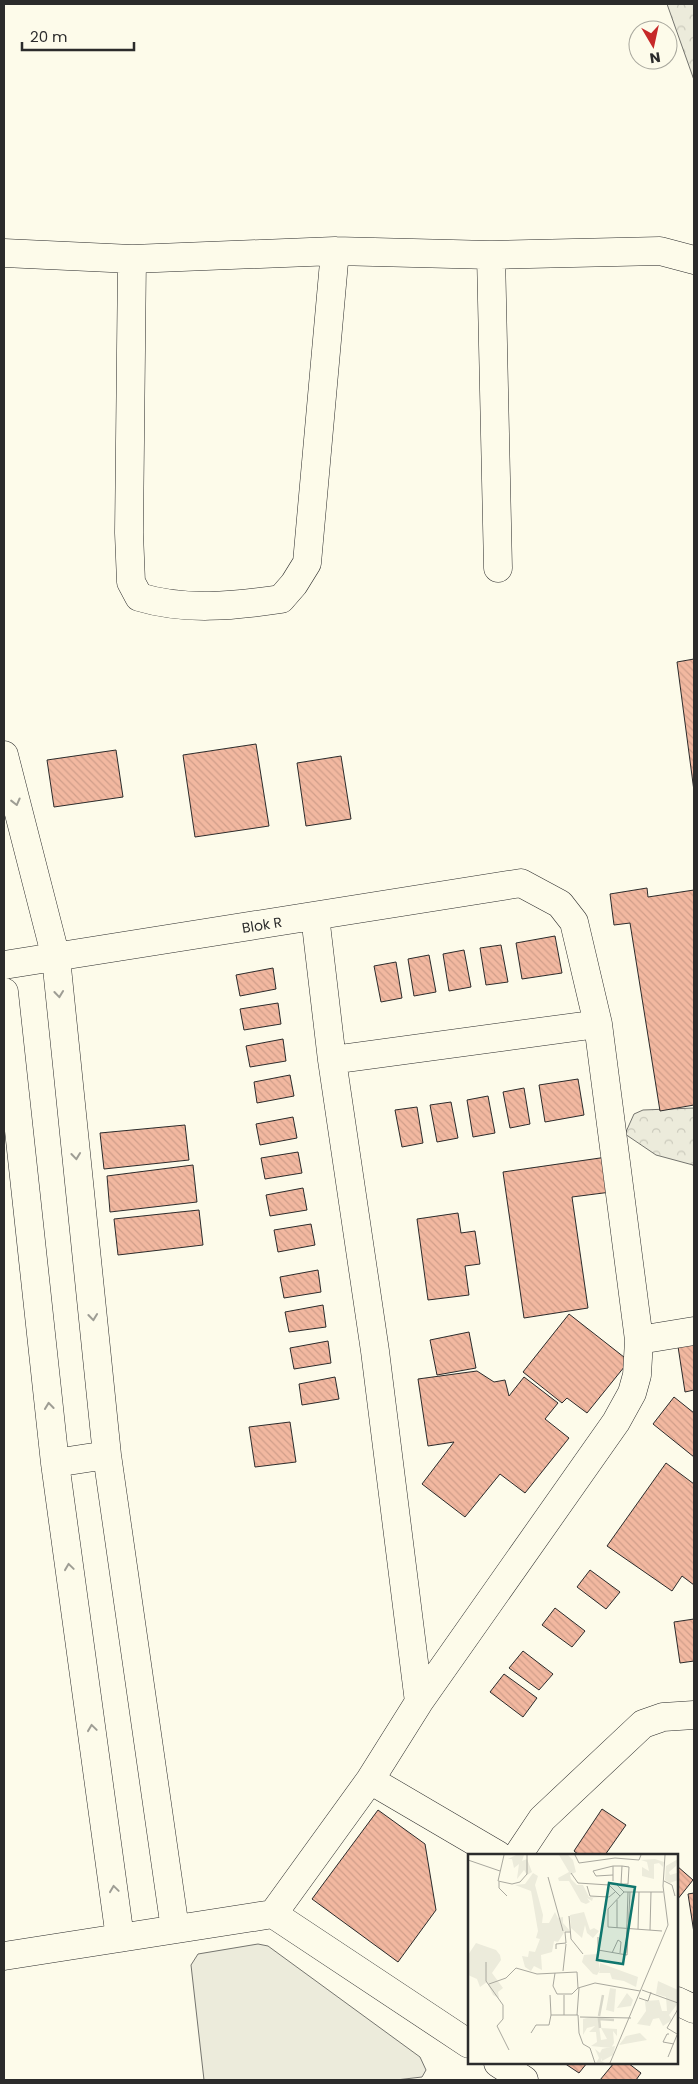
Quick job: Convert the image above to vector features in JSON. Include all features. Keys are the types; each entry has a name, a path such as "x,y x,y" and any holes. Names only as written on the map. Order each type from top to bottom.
{"street":[{"path":"132,259 128,533 131,582 139,597 153,601 184,606 242,605 280,599 294,584 307,563 335,251"},
{"path":"4,253 132,259 335,251 491,255 660,251 694,260"},
{"path":"491,255 498,568"},
{"path":"4,755 56,958 107,1455 176,1929"},
{"name":"Blok R","path":"4,965 521,883 560,904 574,922 598,1024"},
{"path":"315,916 332,1060 375,1351 419,1702"},
{"path":"4,992 55,1463 120,1938"},
{"path":"273,1914 370,1780 419,1702 616,1422 632,1393 637,1375 639,1340 598,1024 332,1060"},
{"path":"639,1340 694,1332"},
{"path":"55,1463 107,1455"},
{"path":"519,1854 542,1819 644,1724 662,1717 694,1715"},
{"path":"370,1780 496,1854"},
{"path":"4,1956 273,1914 468,2043"},
{"path":"678,2001 694,2009"},
{"path":"500,2064 524,2080"}],"green space":[{"path":"667,4 694,4 694,80 678,35 678,20 673,20"},
{"path":"694,1108 694,1168 693,1165 656,1155 625,1134 634,1114 643,1110"},
{"path":"258,1944 268,1946 420,2057 426,2070 422,2077 396,2080 204,2080 191,1965 198,1954"}],"building":[{"path":"694,659 694,791 677,662"},
{"path":"256,744 269,826 195,837 183,755"},
{"path":"116,750 123,797 54,807 47,760"},
{"path":"341,756 351,819 306,826 297,763"},
{"path":"647,888 648,897 694,890 694,1105 660,1111 630,923 614,925 610,894"},
{"path":"555,936 562,973 522,979 516,943"},
{"path":"501,945 508,982 486,985 480,948"},
{"path":"464,950 471,987 449,991 443,954"},
{"path":"429,955 436,992 414,996 408,959"},
{"path":"396,962 402,998 381,1002 374,966"},
{"path":"273,968 276,989 240,996 236,975"},
{"path":"278,1003 281,1024 244,1030 240,1009"},
{"path":"283,1039 286,1061 250,1067 246,1046"},
{"path":"290,1075 294,1096 257,1103 254,1082"},
{"path":"578,1079 584,1115 545,1122 539,1085"},
{"path":"524,1088 530,1124 510,1128 503,1092"},
{"path":"488,1096 495,1133 473,1137 467,1100"},
{"path":"451,1102 458,1138 437,1142 430,1105"},
{"path":"417,1107 423,1143 402,1147 395,1110"},
{"path":"293,1117 297,1138 260,1145 256,1124"},
{"path":"185,1125 189,1160 104,1169 100,1133"},
{"path":"298,1152 302,1173 265,1179 261,1158"},
{"path":"607,1157 611,1192 572,1197 588,1308 524,1318 503,1172"},
{"path":"193,1165 197,1202 110,1212 107,1176"},
{"path":"303,1188 307,1210 270,1216 266,1195"},
{"path":"199,1210 203,1245 118,1255 114,1219"},
{"path":"458,1213 461,1233 475,1231 480,1264 465,1266 469,1295 428,1300 417,1219"},
{"path":"311,1224 315,1245 278,1252 274,1230"},
{"path":"318,1270 321,1292 284,1298 280,1277"},
{"path":"323,1305 326,1327 289,1332 285,1312"},
{"path":"569,1314 629,1361 587,1413 567,1398 562,1403 523,1372"},
{"path":"469,1332 476,1368 437,1375 430,1340"},
{"path":"694,1337 694,1390 685,1392 677,1340"},
{"path":"328,1341 331,1363 294,1369 290,1348"},
{"path":"477,1371 494,1382 505,1380 509,1396 524,1377 558,1403 545,1419 569,1438 525,1493 500,1474 465,1517 422,1484 454,1442 428,1446 418,1379"},
{"path":"335,1377 339,1399 302,1405 299,1384"},
{"path":"674,1397 694,1413 694,1457 653,1424"},
{"path":"290,1422 296,1462 255,1467 249,1427"},
{"path":"666,1463 694,1484 694,1585 682,1576 672,1591 607,1546"},
{"path":"590,1570 620,1592 606,1609 577,1587"},
{"path":"555,1608 585,1631 572,1647 542,1625"},
{"path":"694,1619 694,1661 680,1663 674,1622"},
{"path":"523,1651 553,1674 539,1690 509,1668"},
{"path":"504,1674 537,1698 523,1717 490,1692"},
{"path":"602,1809 626,1825 606,1854 578,1854 574,1851"},
{"path":"378,1810 425,1844 436,1910 398,1962 312,1899"},
{"path":"678,1867 693,1880 678,1899"},
{"path":"694,1893 694,1933 688,1894"},
{"path":"566,2064 586,2064 579,2073"},
{"path":"613,2064 629,2064 641,2073 636,2080 600,2080"}]}
